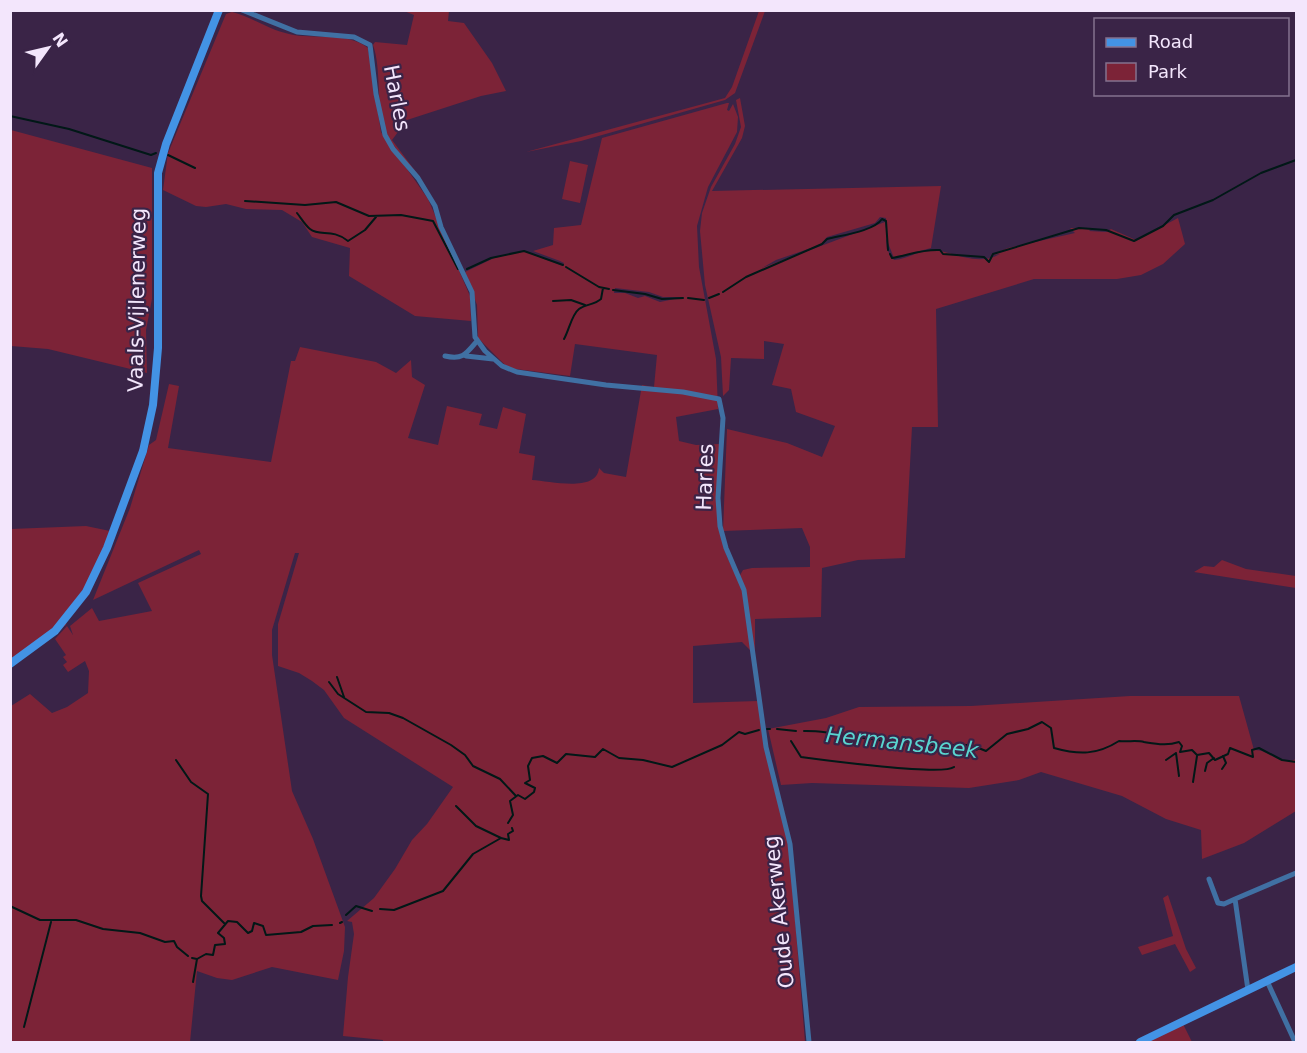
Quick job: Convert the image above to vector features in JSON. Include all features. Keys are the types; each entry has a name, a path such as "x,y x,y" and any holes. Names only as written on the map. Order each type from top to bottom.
{"street":[{"name":"Vaals-Vijlenerweg","path":"10,664 55,631 86,592 117,523 143,451 153,405 158,348 158,173 166,144 219,10"},
{"name":"Harles","path":"242,10 297,32 354,37 370,45 383,131 388,142 418,178 435,206 441,227 472,292 477,341 493,359 507,368 523,373 613,386 683,392 719,399 723,418 718,498 720,526 726,548 744,590 754,674 774,780"},
{"path":"466,356 477,341"},
{"name":"Harles","path":"445,356 493,359"},
{"name":"Oude Akerweg","path":"774,780 786,823 791,855 809,1042"},
{"path":"1209,879 1218,903 1224,904 1296,873"},
{"path":"1235,899 1248,990"},
{"path":"1140,1042 1296,967"},
{"path":"1267,981 1295,1042"}],"green space":[{"path":"404,11 449,11 448,21 464,23 492,63 506,91 481,96 407,120 392,140 422,180 389,139 386,132 381,111 373,45 375,42 407,45 414,15"},
{"path":"759,11 765,11 735,93 725,100 581,141 526,152 725,98 732,87"},
{"path":"232,12 282,32 299,36 350,39 368,48 381,132 428,199 470,296 471,321 415,316 349,276 350,248 312,237 302,222 282,210 246,209 226,204 196,206 163,190 168,153 226,14"},
{"path":"740,98 745,126 742,138 712,191 941,186 931,248 894,258 886,238 887,250 894,260 931,250 973,259 991,258 1000,254 991,255 1008,248 1075,233 1070,228 1092,228 1089,231 1106,232 1111,229 1136,240 1178,218 1185,244 1163,264 1141,275 1117,279 1034,279 936,309 938,427 912,427 905,558 858,560 822,568 821,617 755,619 755,655 742,642 693,646 693,703 758,701 789,845 805,1042 383,1042 383,1040 343,1036 354,934 352,922 347,921 374,898 412,840 427,824 453,787 344,718 324,690 312,681 299,673 278,666 278,624 299,553 295,553 272,630 272,655 292,791 313,839 345,927 344,951 338,980 272,967 232,980 197,971 190,1042 11,1042 11,706 30,694 52,713 67,707 88,693 89,671 85,661 68,672 63,665 67,662 63,657 66,655 55,639 67,626 73,635 70,626 92,608 99,621 152,611 138,583 201,554 199,550 93,600 130,508 149,445 156,440 169,384 179,386 168,448 271,462 291,361 295,361 300,347 376,362 396,373 411,360 412,377 425,385 408,438 438,445 447,406 482,414 479,425 497,429 503,407 526,414 519,453 535,456 532,480 582,483 596,476 599,468 604,473 626,477 642,385 654,387 657,355 575,344 570,376 508,368 478,338 477,305 465,272 494,258 524,251 563,266 564,263 560,261 533,251 553,245 554,228 581,225 602,138 727,103 729,103 727,110 729,111 733,104 738,117 737,132 708,187 697,226 699,267 716,359 718,409 676,417 679,441 696,445 719,444 718,496 721,531 724,548 739,577 743,570 752,568 810,567 810,547 802,528 723,531 727,429 787,443 822,457 835,426 796,412 791,389 772,385 784,344 764,341 764,359 731,358 729,390 723,396 721,357 705,285 700,231 702,213 711,187 735,144 741,127 736,100","holes":["880,217 886,218 887,235 885,222 762,268 776,260 820,245 827,237 875,223","615,288 649,292 663,297 684,297 660,302 645,296 638,298 625,293 614,293"]},
{"path":"11,130 152,168 152,299 146,330 147,373 48,349 11,346"},
{"path":"570,161 588,165 580,203 562,199"},
{"path":"86,526 110,531 91,582 67,617 66,625 11,664 11,529"},
{"path":"1222,560 1246,569 1296,576 1296,588 1194,572 1204,566 1214,567"},
{"path":"1130,696 1239,696 1254,750 1260,750 1284,761 1296,759 1296,811 1244,843 1202,859 1201,830 1166,819 1122,796 1041,772 1019,780 969,788 812,783 781,785 768,729 826,718 859,707 971,706"},
{"path":"1168,895 1186,949 1196,968 1190,972 1175,944 1142,955 1138,947 1173,936 1163,898"},
{"path":"1183,1024 1192,1042 1143,1042"}],"waterway":[{"path":"10,116 69,129 151,155 156,153"},
{"path":"168,155 195,168"},
{"path":"890,254 892,258 921,251 940,250 943,254 984,257 989,262 993,254 1079,228 1106,230 1134,241 1163,226 1174,215 1213,200 1261,173 1296,160"},
{"path":"245,201 305,205 336,202 369,216 401,215 433,221 458,269"},
{"path":"297,213 310,229 337,235 348,241 365,230 376,217"},
{"path":"723,292 746,277 822,244 827,239 865,230 882,219 886,221 888,250"},
{"path":"467,269 491,258 524,251 563,265"},
{"path":"566,267 599,287 609,289"},
{"path":"564,339 577,311 601,299 603,288"},
{"path":"613,290 645,294 662,299 683,298"},
{"path":"709,298 719,294"},
{"path":"688,298 704,300"},
{"path":"553,301 571,300 585,305"},
{"path":"337,677 344,697"},
{"path":"329,682 338,694 366,712 389,713 403,718 451,745 465,755 473,766 500,779 516,796"},
{"name":"Hermansbeek","path":"804,731 819,731 895,742 925,740 928,745 971,745 986,751 1007,734 1028,729 1042,722 1051,728 1054,748 1072,752 1095,751 1119,741 1162,744 1179,742 1182,746 1180,752 1192,750 1197,755 1209,753 1215,760 1228,754 1230,748 1253,757 1252,750 1259,748 1282,760 1296,762"},
{"name":"Hermansbeek","path":"777,729 796,731"},
{"name":"Hermansbeek","path":"508,823 513,815 510,801 518,795 525,799 534,792 535,788 525,783 530,780 528,766 532,758 543,756 557,763 566,754 595,757 603,749 619,758 643,760 672,767 722,745 739,732 745,734 759,730"},
{"path":"791,741 801,757 907,769 929,770 954,767"},
{"path":"964,754 978,749"},
{"path":"1176,753 1179,776"},
{"path":"1166,760 1176,753"},
{"path":"1193,782 1197,756"},
{"path":"1222,769 1226,763 1223,756"},
{"path":"1205,771 1207,763 1214,758"},
{"path":"176,760 191,782 208,794 201,896 202,901 225,924"},
{"path":"456,806 476,826 501,838"},
{"name":"Hermansbeek","path":"380,909 394,910 443,891 473,854 501,838 509,840 508,834 513,831 512,828"},
{"name":"Hermansbeek","path":"10,906 40,920 76,920 103,929 140,933 165,942 174,941 177,947 188,956"},
{"name":"Hermansbeek","path":"346,915 356,906 372,911"},
{"name":"Hermansbeek","path":"192,958 197,959 206,954 213,955 215,945 225,944 224,938 218,933 228,921 237,922 248,933 252,931 254,923 263,926 266,935 301,932 313,926 332,925"},
{"path":"24,1027 51,922"},
{"path":"193,982 197,959"}]}
